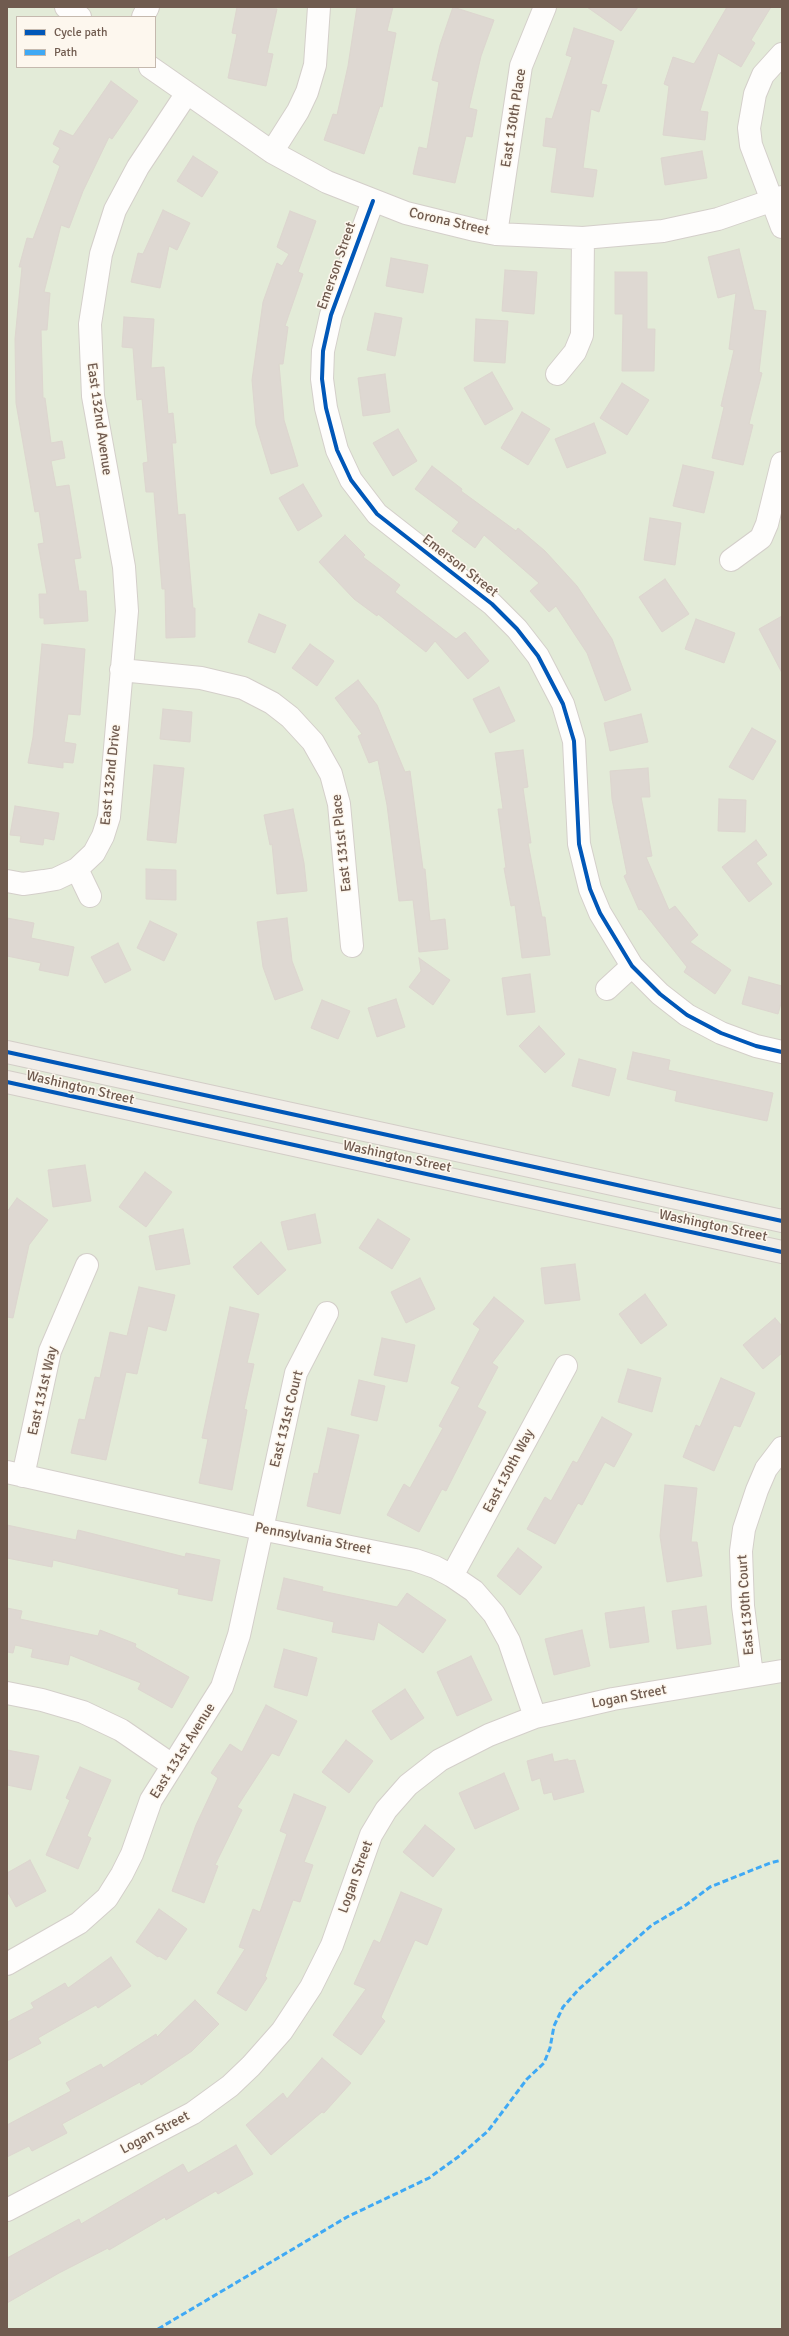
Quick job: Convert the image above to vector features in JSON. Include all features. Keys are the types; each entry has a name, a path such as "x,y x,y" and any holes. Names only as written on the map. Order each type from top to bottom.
{"main road":[{"name":"Washington Street","path":"7,1052 782,1221"},
{"name":"Washington Street","path":"7,1082 782,1252"}],"street":[{"path":"66,7 79,16"},
{"path":"144,16 148,7"},
{"path":"272,152 298,111 307,92 315,65 319,7"},
{"name":"East 130th Place","path":"496,234 521,66 545,7"},
{"path":"782,54 763,75 755,94 749,128 751,145 776,199 782,227"},
{"name":"Corona Street","path":"151,68 272,152 327,182 372,201 406,213 496,234 583,238 663,231 688,226 776,199"},
{"name":"East 132nd Avenue","path":"121,670 127,611 127,592 93,396 89,346 92,300 102,254 115,210 138,167 187,93"},
{"name":"Emerson Street","path":"372,201 331,315 323,351 322,379 326,408 337,450 351,480 377,514 492,604 517,629 538,656 562,704 574,741 580,844 590,888 600,913 632,966 660,994 688,1015 721,1033 756,1046 782,1052"},
{"path":"557,374 575,352 582,334 583,238"},
{"path":"731,560 761,538 767,524 782,463"},
{"name":"East 132nd Drive","path":"7,881 23,884 56,879 77,869 94,853 103,836 109,817 121,670"},
{"name":"East 131st Place","path":"121,670 201,678 230,684 272,703 290,717 313,742 331,774 339,804 352,946"},
{"path":"77,869 90,896"},
{"path":"607,989 632,966"},
{"name":"East 131st Way","path":"15,1474 50,1351 87,1265"},
{"name":"East 131st Court","path":"261,1529 296,1373 327,1314"},
{"name":"East 130th Way","path":"452,1576 566,1366"},
{"name":"East 130th Court","path":"752,1675 743,1606 741,1551 744,1529 756,1490 766,1469 782,1448"},
{"name":"Pennsylvania Street","path":"15,1474 261,1529 415,1560 452,1576 474,1591 484,1601 502,1627 509,1641 535,1717"},
{"name":"East 131st Avenue","path":"7,1964 79,1924 106,1898 122,1874 151,1800 172,1765 210,1709 222,1687 239,1634 261,1529"},
{"name":"Logan Street","path":"7,2210 193,2113 230,2086 251,2066 282,2031 311,1987 332,1946 371,1835 386,1810 408,1786 440,1760 489,1735 535,1717 613,1699 782,1671"},
{"path":"7,1693 54,1703 83,1712 121,1730 172,1765"}],"green space":[{"path":"7,7 782,7 782,2329 7,2329"}],"building":[{"path":"237,7 277,9 267,53 273,54 266,86 228,78 237,34 232,33"},
{"path":"357,7 393,7 387,31 396,33 382,107 380,106 364,154 324,140 333,114 337,115 348,66"},
{"path":"453,7 494,20 481,56 469,108 477,110 472,137 466,136 455,183 413,174 419,147 427,149 439,82 432,80 440,45"},
{"path":"587,7 638,7 621,31"},
{"path":"727,7 771,7 751,40 755,43 741,67 718,53 700,111 708,112 705,140 663,135 669,86 664,84 673,57 694,64"},
{"path":"574,28 614,41 601,84 607,85 599,112 591,109 583,168 597,170 593,197 551,192 557,148 543,146 546,118 552,119 572,57 566,55"},
{"path":"111,81 138,101 112,139 109,137 83,191 69,228 61,225 44,292 50,293 47,330 41,330 43,398 45,398 51,443 62,441 65,458 51,461 56,487 69,485 81,558 74,559 79,591 86,591 88,621 44,624 44,618 40,618 39,594 47,594 38,544 44,543 39,511 35,512 16,403 15,339 22,267 19,267 27,238 33,239 60,166 53,162 60,148 53,144 60,130 73,136"},
{"path":"702,151 707,178 665,185 661,158"},
{"path":"193,156 218,172 202,197 177,181"},
{"path":"163,210 190,223 177,250 169,246 160,288 131,282 138,253 143,254"},
{"path":"290,211 316,221 298,272 303,274 285,326 288,327 283,364 279,364 284,420 298,466 271,474 256,425 252,380 263,302 277,263 282,266 289,254 277,247"},
{"path":"739,249 754,310 766,311 759,372 762,373 749,424 753,425 743,465 712,458 724,407 721,406 734,350 729,349 736,293 718,298 708,257"},
{"path":"391,258 428,265 423,293 386,286"},
{"path":"505,270 537,272 534,314 502,311"},
{"path":"615,272 647,272 647,329 655,329 654,371 622,371 623,314 615,314"},
{"path":"375,313 402,318 395,356 367,350"},
{"path":"124,317 154,319 151,368 164,367 168,414 173,413 176,443 172,443 178,515 185,514 193,608 195,608 195,637 166,638 165,589 162,589 154,492 146,492 143,463 148,462 142,399 137,400 133,348 122,347"},
{"path":"476,319 508,321 505,363 474,361"},
{"path":"492,372 513,409 485,425 464,388"},
{"path":"385,374 390,412 363,416 358,378"},
{"path":"622,383 649,400 627,435 600,418"},
{"path":"522,412 550,429 528,465 501,448"},
{"path":"594,423 606,453 567,468 555,439"},
{"path":"398,429 417,461 393,476 373,443"},
{"path":"683,465 714,472 704,513 673,506"},
{"path":"432,466 462,489 461,491 516,531 518,528 545,551 577,586 612,639 631,690 605,701 587,653 556,606 549,612 530,591 539,583 484,535 475,548 452,531 459,522 415,489"},
{"path":"303,484 322,516 298,531 279,498"},
{"path":"650,518 681,523 675,565 644,560"},
{"path":"345,535 365,555 363,557 400,585 395,592 456,639 465,632 489,661 468,679 435,641 426,652 378,614 377,616 354,599 319,562"},
{"path":"665,579 689,614 662,632 639,597"},
{"path":"259,614 286,625 275,653 248,642"},
{"path":"782,616 782,673 759,629"},
{"path":"696,619 735,633 724,663 685,649"},
{"path":"42,644 85,649 80,715 68,714 64,742 76,744 73,763 63,762 63,768 28,763 33,737"},
{"path":"310,644 334,661 317,686 292,668"},
{"path":"358,680 377,705 405,772 410,771 423,869 425,869 430,921 445,919 448,949 419,952 413,900 399,901 387,805 378,760 369,763 358,736 362,734 335,698"},
{"path":"499,687 515,721 490,733 473,699"},
{"path":"163,709 192,712 190,742 160,739"},
{"path":"641,714 648,742 610,751 604,723"},
{"path":"752,728 776,741 753,780 729,767"},
{"path":"523,750 528,787 523,788 531,843 528,843 542,917 545,917 550,955 522,958 515,905 511,906 504,868 506,868 498,809 503,809 495,753"},
{"path":"154,765 184,768 176,843 147,840"},
{"path":"648,768 650,797 641,797 652,856 646,857 669,910 675,906 698,935 690,942 731,970 715,994 684,972 687,967 641,909 639,910 624,876 627,874 612,799 610,771"},
{"path":"719,799 746,800 745,832 718,831"},
{"path":"15,806 59,813 54,840 44,838 43,845 20,842 21,836 10,835"},
{"path":"293,809 304,863 307,891 277,894 272,844 270,845 264,815"},
{"path":"756,840 767,855 756,863 772,884 749,902 722,867"},
{"path":"146,869 176,870 176,900 146,899"},
{"path":"7,918 34,923 31,938 74,947 68,976 39,970 41,963 7,956"},
{"path":"287,918 292,961 303,990 275,1000 263,967 257,922"},
{"path":"150,921 177,934 164,961 137,948"},
{"path":"118,943 131,970 105,983 91,957"},
{"path":"419,958 450,980 433,1005 409,987 421,971"},
{"path":"530,974 535,1012 507,1015 502,978"},
{"path":"749,977 782,986 782,1000 778,1014 742,1004"},
{"path":"396,999 405,1027 377,1037 368,1008"},
{"path":"322,1000 350,1011 338,1039 311,1028"},
{"path":"539,1026 565,1054 545,1073 519,1046"},
{"path":"633,1052 670,1060 668,1070 773,1093 767,1121 675,1101 677,1091 627,1079"},
{"path":"579,1059 616,1069 609,1096 572,1086"},
{"path":"85,1165 91,1201 53,1207 48,1170"},
{"path":"145,1172 172,1192 146,1227 119,1207"},
{"path":"17,1198 48,1220 29,1245 13,1318 7,1317 7,1212"},
{"path":"315,1214 321,1243 288,1250 281,1222"},
{"path":"378,1219 410,1239 392,1269 359,1248"},
{"path":"183,1229 190,1264 156,1270 149,1236"},
{"path":"261,1242 286,1270 258,1295 233,1267"},
{"path":"575,1264 580,1300 545,1304 541,1268"},
{"path":"420,1278 435,1309 406,1323 391,1292"},
{"path":"139,1287 175,1295 166,1331 148,1326 137,1374 126,1372 106,1460 71,1453 79,1419 85,1420 95,1377 100,1378 110,1332 127,1336"},
{"path":"645,1294 667,1325 641,1344 619,1314"},
{"path":"494,1297 524,1321 492,1363 498,1367 477,1407 486,1412 446,1491 442,1489 419,1532 387,1515 404,1484 410,1488 443,1428 439,1426 460,1387 451,1383 480,1329 473,1324"},
{"path":"230,1307 259,1314 247,1363 254,1364 244,1409 247,1410 232,1490 199,1483 208,1439 202,1438"},
{"path":"775,1318 782,1326 782,1353 763,1369 743,1345"},
{"path":"382,1338 415,1345 407,1382 374,1375"},
{"path":"628,1369 661,1378 652,1412 618,1402"},
{"path":"721,1378 755,1393 740,1427 734,1425 714,1471 683,1457 696,1425 700,1427"},
{"path":"359,1380 385,1386 377,1421 351,1415"},
{"path":"602,1417 632,1434 614,1467 605,1462 582,1505 578,1503 555,1544 527,1529 545,1497 551,1501 573,1461 577,1463"},
{"path":"328,1428 359,1435 340,1514 307,1506 314,1473 318,1474"},
{"path":"665,1485 697,1488 691,1542 697,1542 702,1576 667,1582 660,1536"},
{"path":"7,1525 76,1540 78,1530 185,1557 186,1553 220,1560 212,1601 178,1594 179,1589 53,1560 52,1567 7,1558"},
{"path":"518,1548 542,1567 520,1595 497,1576"},
{"path":"284,1578 323,1587 322,1591 397,1607 407,1593 446,1620 423,1653 378,1622 374,1640 332,1632 334,1622 277,1609"},
{"path":"706,1606 711,1644 677,1649 672,1611"},
{"path":"644,1607 649,1642 610,1648 605,1613"},
{"path":"7,1608 22,1611 20,1619 98,1636 100,1630 136,1644 135,1647 189,1677 172,1708 138,1689 141,1683 70,1655 68,1665 31,1657 33,1649 15,1645 13,1653 7,1652"},
{"path":"582,1630 590,1666 554,1675 545,1639"},
{"path":"284,1649 317,1658 307,1696 274,1687"},
{"path":"471,1656 492,1700 457,1716 437,1672"},
{"path":"405,1689 424,1718 391,1740 372,1711"},
{"path":"266,1705 297,1721 279,1756 272,1753 237,1807 242,1810 215,1865 218,1866 204,1903 172,1891 196,1825 218,1778 211,1773 230,1744 242,1752"},
{"path":"346,1740 373,1761 349,1793 322,1772"},
{"path":"7,1750 39,1756 31,1790 7,1785"},
{"path":"552,1754 554,1762 568,1759 568,1761 575,1760 584,1792 554,1800 552,1792 544,1794 540,1778 532,1781 527,1761"},
{"path":"80,1767 111,1780 87,1836 91,1838 78,1869 46,1855 70,1800 66,1798"},
{"path":"504,1773 519,1809 475,1829 459,1793"},
{"path":"294,1794 326,1807 304,1862 313,1865 300,1902 293,1900 265,1976 267,1978 246,2011 217,1993 245,1949 239,1947 253,1909 260,1912 287,1834 280,1831"},
{"path":"425,1825 455,1849 433,1877 403,1852"},
{"path":"30,1860 46,1891 16,1907 7,1891 7,1873"},
{"path":"401,1892 442,1909 427,1945 415,1940 381,2017 385,2021 361,2055 333,2035 366,1989 354,1984 374,1940 380,1943"},
{"path":"159,1909 187,1929 166,1960 159,1956 158,1957 136,1942"},
{"path":"111,1957 131,1986 98,2008 96,2005 38,2038 41,2043 7,2061 7,2022 34,2008 31,2003 65,1983 68,1988"},
{"path":"195,2000 219,2024 192,2051 141,2085 140,2082 62,2124 67,2133 32,2151 29,2146 7,2157 7,2125 71,2091 66,2083 101,2064 103,2068 156,2034 157,2037"},
{"path":"322,2058 351,2083 324,2113 322,2112 271,2155 246,2125 283,2093 287,2099"},
{"path":"236,2145 253,2174 218,2194 216,2191 166,2220 165,2217 109,2250 108,2248 59,2273 7,2303 7,2258 79,2219 81,2224 183,2164 188,2173"}],"marked path":[{"path":"158,2329 347,2217 429,2178 458,2157 488,2131 527,2079 544,2063 550,2048 554,2026 563,2007 579,1989 652,1925 686,1905 710,1887 770,1863 782,1860"}],"cycle path":[{"path":"373,201 331,315 323,351 322,379 326,408 337,450 351,480 377,514 492,604 517,629 538,656 563,704 574,741 579,844 590,889 600,913 632,966 660,994 687,1015 721,1033 756,1046 782,1052"},
{"path":"7,1052 782,1221"},
{"path":"7,1082 782,1252"}]}
